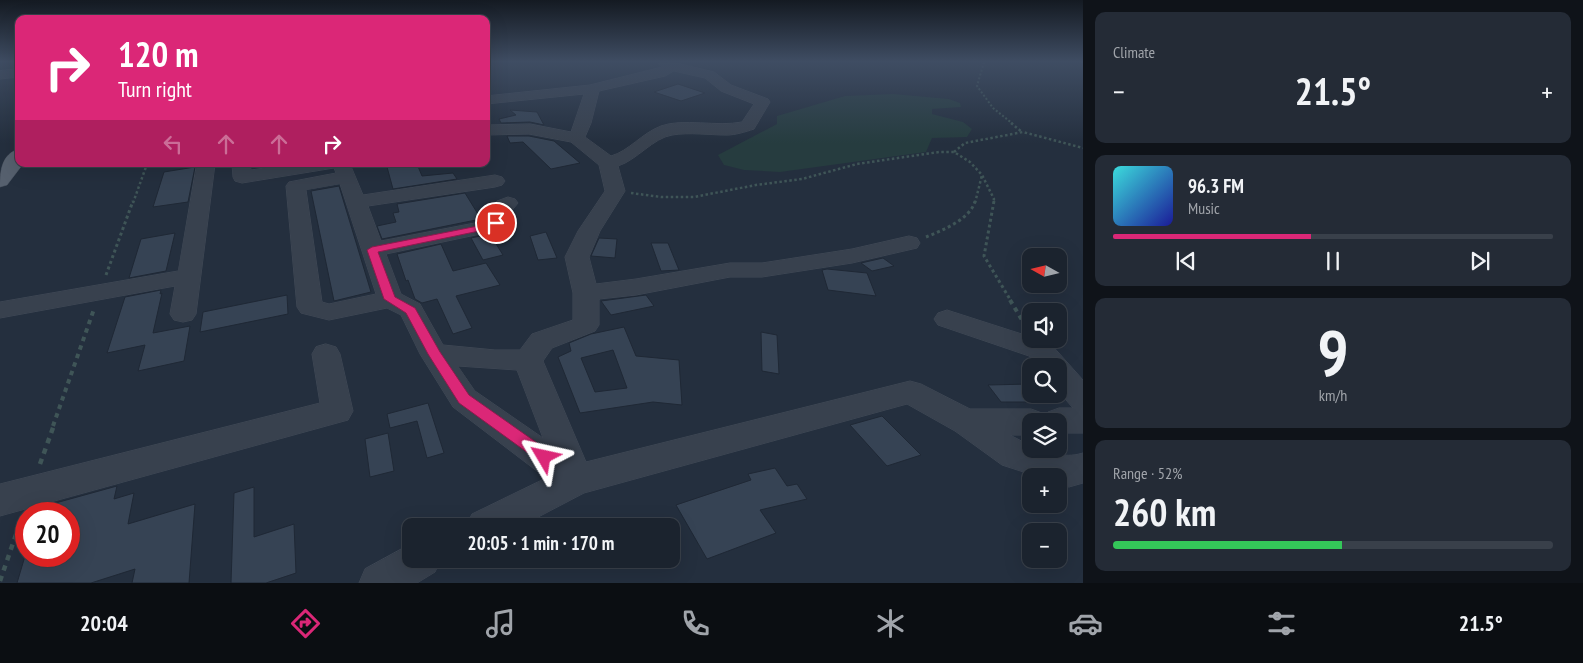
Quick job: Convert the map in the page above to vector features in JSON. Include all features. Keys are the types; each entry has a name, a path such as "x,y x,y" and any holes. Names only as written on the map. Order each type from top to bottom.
{"main road":[{"path":"0,181 15,160"}],"street":[{"path":"608,163 624,158 642,143 666,130 704,128 728,130 748,126 763,102 729,89"},
{"path":"490,100 593,90 586,106 580,133 576,138"},
{"path":"490,130 530,129 552,135 576,138 608,163 615,191 589,231 577,257 586,293 586,325 542,341 528,360"},
{"path":"182,314 206,167"},
{"path":"241,167 242,177 307,167"},
{"path":"390,299 356,202 340,168 296,186 310,307 329,312 390,299 411,310 434,354 464,399 576,480"},
{"path":"356,202 495,181"},
{"path":"372,250 485,227 496,223 504,205 508,203"},
{"path":"586,293 636,287 730,270 762,270 852,256 909,243"},
{"path":"0,310 188,276"},
{"path":"947,319 1039,349 1047,358"},
{"path":"15,496 336,411 326,354"},
{"path":"434,354 495,360 528,360"},
{"path":"528,360 576,480"},
{"path":"1067,381 1083,400"},
{"path":"501,518 576,480 910,392 966,422 1014,455 1069,472 1083,468"},
{"path":"1067,421 1081,421 1083,418"},
{"path":"966,422 1022,422"},
{"path":"379,583 405,568"}],"path":[{"path":"979,89 993,108 1023,132 1083,148"},
{"path":"954,152 965,143 1023,132"},
{"path":"615,191 661,197 694,197 756,185 802,180 857,164 939,152 954,152 970,162 982,174 994,199 984,256 1022,320"},
{"path":"0,580 15,496 100,292 146,167"},
{"path":"909,243 949,228 974,207 982,174"}],"green space":[{"path":"893,94 949,99 960,103 961,107 932,109 932,114 963,122 972,129 967,137 932,138 926,152 780,172 744,170 724,165 718,155 777,124 777,116 845,96"}],"building":[{"path":"662,89 694,89 705,93 681,101 654,92"},
{"path":"510,110 537,112 544,125 530,122 501,123 499,119 516,115"},
{"path":"507,136 529,136 554,141 580,163 551,169 523,142 510,143"},
{"path":"195,167 188,202 153,207 164,172"},
{"path":"387,167 418,167 422,176 453,173 457,179 393,189"},
{"path":"339,186 371,292 334,301 311,191"},
{"path":"465,193 481,219 382,239 377,226 396,222 393,213 399,212 397,204"},
{"path":"546,232 557,258 538,260 530,236"},
{"path":"175,233 166,271 129,278 141,239"},
{"path":"490,234 503,255 483,260 471,238"},
{"path":"599,238 617,239 615,258 591,256"},
{"path":"651,243 668,243 679,270 661,271"},
{"path":"441,244 453,271 486,263 500,285 456,296 472,328 453,334 437,299 422,303 415,299 408,280 406,281 397,254"},
{"path":"883,258 894,266 872,271 861,263"},
{"path":"822,270 867,273 876,296 828,290"},
{"path":"161,290 160,294 162,293 153,333 190,326 184,361 138,371 145,345 107,353 125,297"},
{"path":"287,295 288,314 200,332 203,312"},
{"path":"646,295 654,306 611,315 601,301"},
{"path":"624,327 636,356 679,360 682,405 653,402 580,413 558,357 571,351 569,343 591,334","holes":["613,350 627,388 595,392 581,358"]},
{"path":"761,332 777,335 779,374 762,371"},
{"path":"1022,384 1022,402 1001,402 988,385"},
{"path":"428,403 444,453 427,458 417,421 390,428 387,414"},
{"path":"882,416 921,455 887,466 850,425"},
{"path":"388,433 394,471 370,477 365,439"},
{"path":"775,468 787,486 797,484 807,499 760,510 776,533 707,559 676,505 751,480 748,474"},
{"path":"117,486 114,499 134,493 128,524 195,504 189,583 132,583 135,569 91,583 17,583 22,567 80,567 80,502 59,502"},
{"path":"254,487 254,537 294,524 296,573 266,583 231,583 234,493"}],"route":[{"path":"496,223 485,227 372,250 390,299 411,310 434,354 464,399 544,457"}]}
